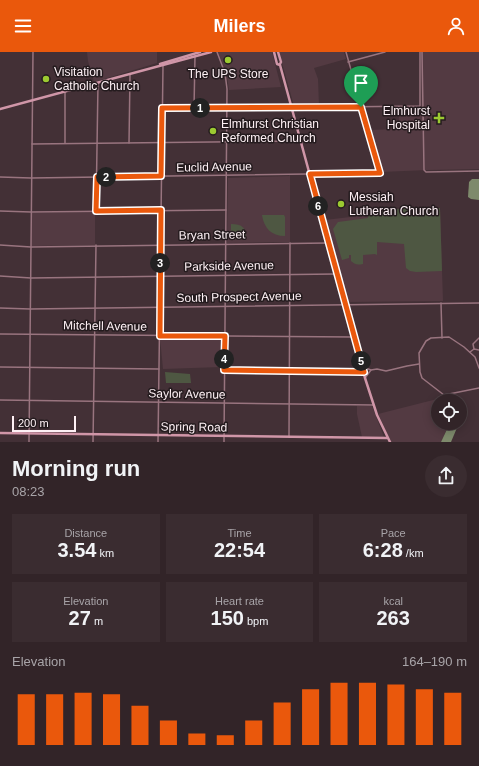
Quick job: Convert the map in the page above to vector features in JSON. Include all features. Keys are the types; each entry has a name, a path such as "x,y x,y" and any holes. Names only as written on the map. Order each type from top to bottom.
{"main road":[{"path":"161,65 162,63 200,52"},
{"path":"0,110 211,52"},
{"path":"274,52 278,64 280,64"},
{"path":"278,52 365,378 373,405 390,442"},
{"name":"Spring Road","path":"0,433 387,438"}],"street":[{"path":"29,442 33,52"},
{"path":"217,52 226,79 227,108 224,442"},
{"path":"346,52 361,107"},
{"path":"348,62 385,52"},
{"path":"162,108 420,106 421,52"},
{"path":"421,52 423,168 425,171 479,172"},
{"path":"194,108 195,56"},
{"path":"158,442 162,142 161,65"},
{"path":"129,143 130,74"},
{"path":"96,211 98,83"},
{"path":"65,92 65,143"},
{"name":"Euclid Avenue","path":"0,177 226,176 380,173 361,107"},
{"path":"32,144 301,141"},
{"path":"0,211 226,210"},
{"path":"289,437 290,243"},
{"name":"Bryan Street","path":"0,245 31,247 329,243"},
{"path":"93,442 96,245"},
{"name":"Parkside Avenue","path":"0,276 30,278 337,274"},
{"path":"441,303 442,338"},
{"name":"South Prospect Avenue","path":"0,308 30,309 479,303"},
{"name":"Mitchell Avenue","path":"0,334 354,337"},
{"path":"479,368 477,360 470,352 449,337 431,338 426,341 419,353 419,364 422,378 444,395 479,388"},
{"path":"474,349 473,344 479,338"},
{"path":"470,352 474,349 479,350"},
{"path":"362,367 371,370 377,369 390,371 419,364"},
{"path":"0,367 159,369"},
{"path":"224,370 364,372"},
{"path":"365,378 371,370"},
{"name":"Saylor Avenue","path":"0,400 29,402 289,403 373,405"}],"shaded area":[{"path":"87,52 157,52 157,63 94,82"},
{"path":"218,52 272,52 281,87 229,90 227,76"},
{"path":"279,52 344,52 346,59 314,68 318,79 319,106 294,106"},
{"name":"Elmhurst Hospital","path":"421,52 479,52 479,169 381,172 369,130 399,129 399,107 421,107"},
{"path":"290,175 290,242 227,243 228,178"},
{"path":"472,179 479,179 479,200 468,197 469,182"},
{"path":"416,207 425,212 427,209 440,208 443,301 347,302 325,220"},
{"path":"416,207 425,212 427,209 440,208 442,271 410,271 406,268 404,244 377,242 377,255 363,255 363,264 357,264 351,261 351,255 349,255 349,258 342,260 333,229 338,222 368,218 367,213"},
{"path":"95,212 95,245 31,246 32,213"},
{"path":"262,215 284,215 285,236 272,233 264,224"},
{"path":"231,224 241,226 245,229 246,239 231,238"},
{"path":"160,338 224,338 221,367 163,369"},
{"path":"165,372 190,374 191,383 166,383"},
{"path":"431,401 431,430 447,430 441,442 391,442 378,414"},
{"path":"357,406 372,406 384,437 362,437 357,414"},
{"path":"447,430 456,430 451,442 441,442"}],"place":[{"name":"The UPS Store","path":"228,60"},
{"name":"Visitation Catholic Church","path":"46,79"},
{"name":"Elmhurst Hospital","path":"439,118"},
{"name":"Elmhurst Christian Reformed Church","path":"213,131"},
{"name":"Messiah Lutheran Church","path":"341,204"}],"route":[{"path":"361,107 380,173 310,174 364,372 224,370 225,336 160,336 161,210 96,211 97,177 161,176 162,108 361,107"}]}
